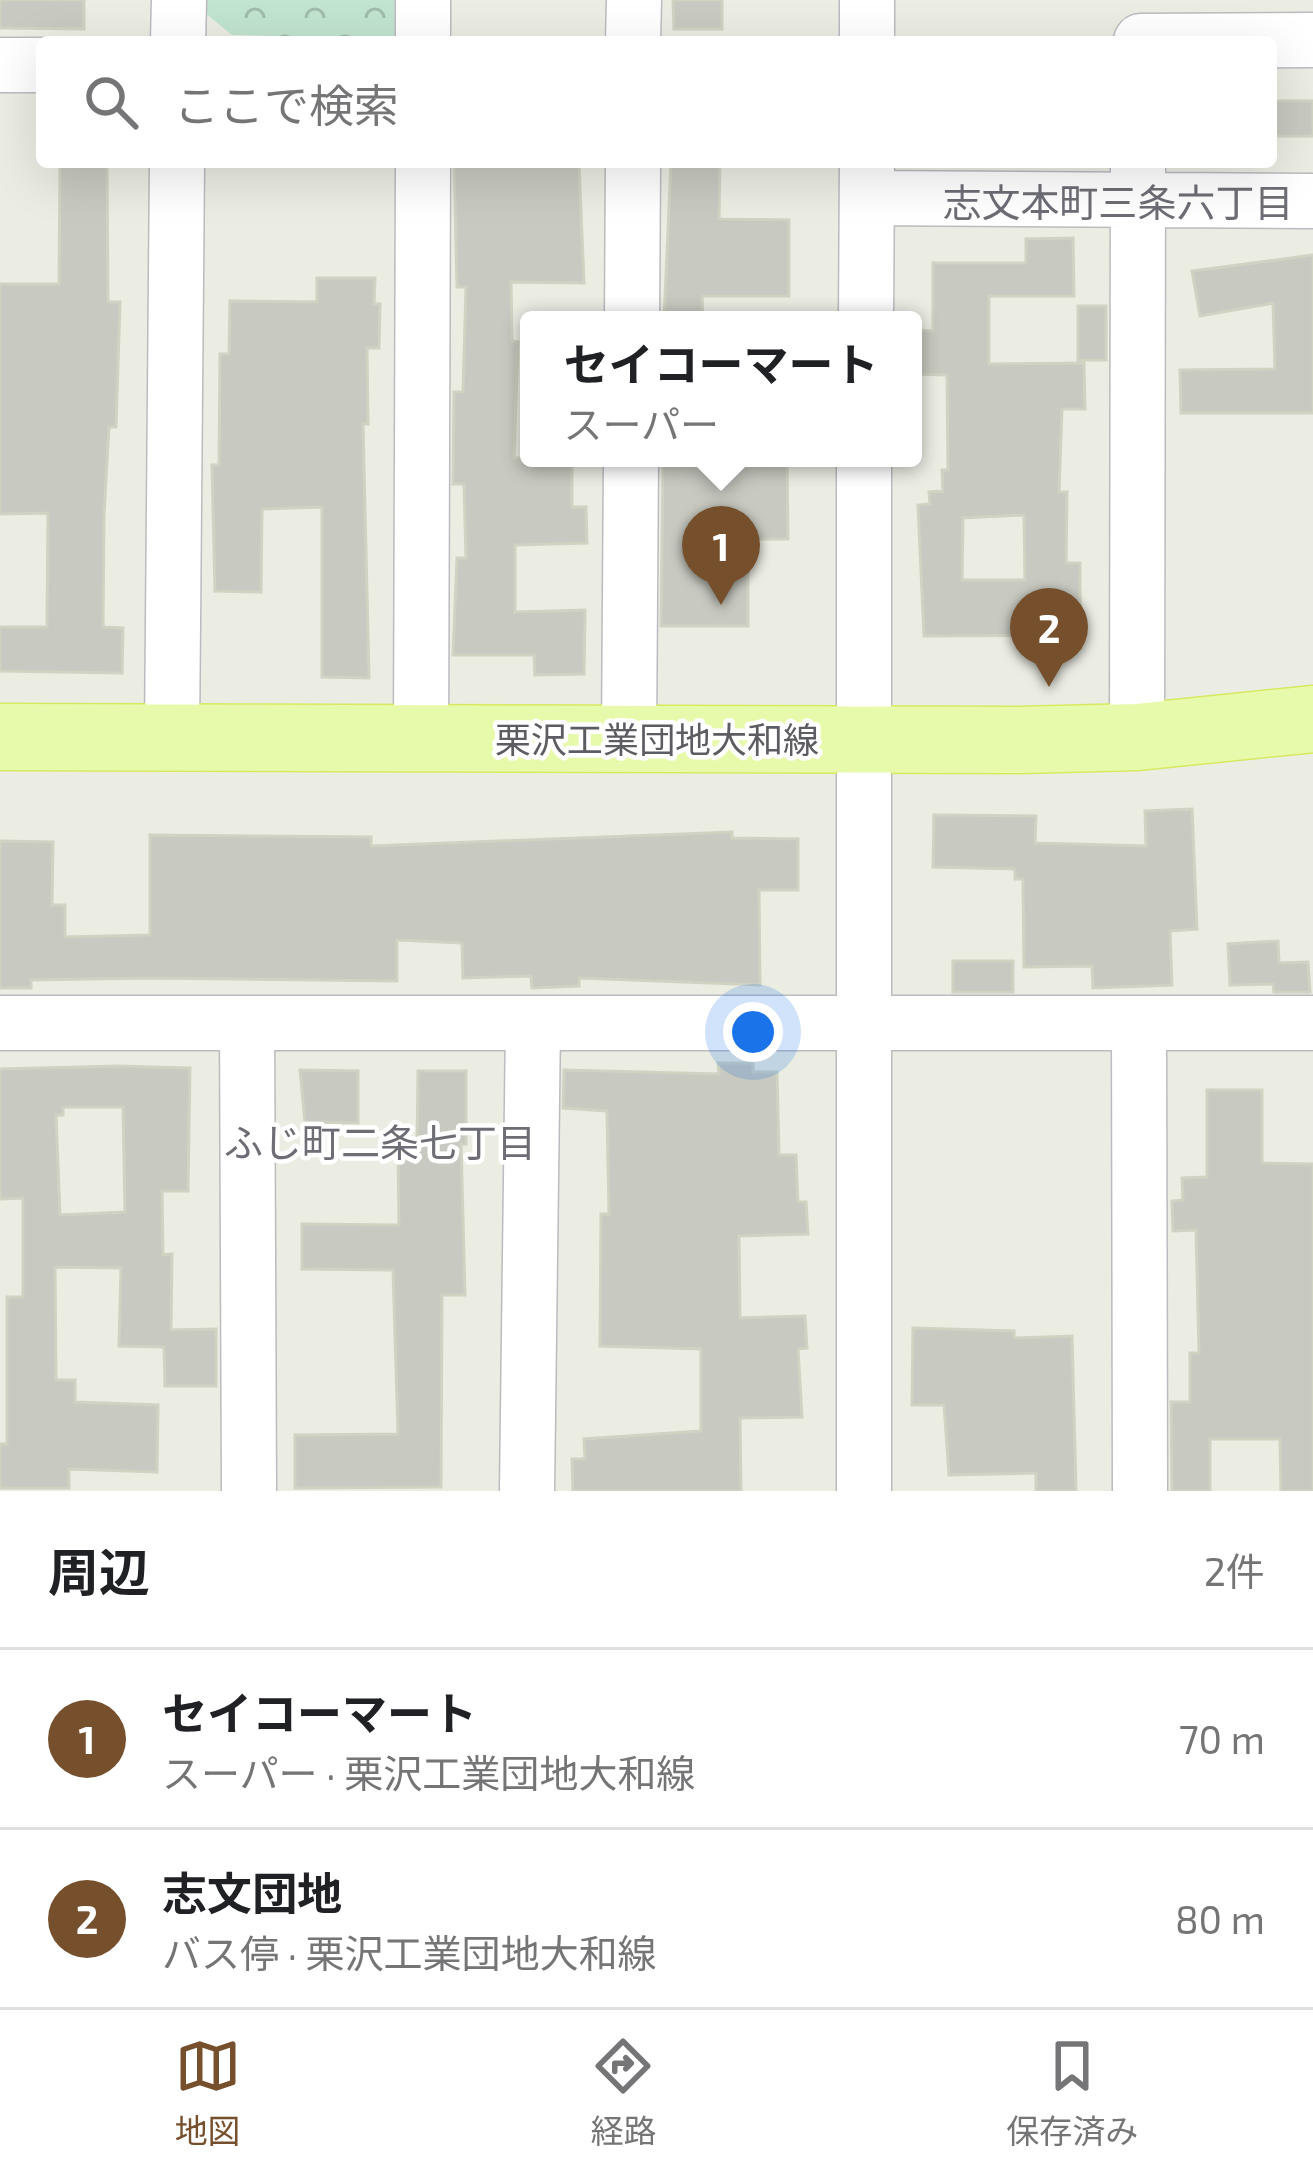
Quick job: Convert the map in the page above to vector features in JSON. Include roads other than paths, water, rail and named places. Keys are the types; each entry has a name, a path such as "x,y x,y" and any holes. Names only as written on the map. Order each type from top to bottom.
{"main road":[{"name":"栗沢工業団地大和線","path":"0,736 862,741 1137,737 1313,719"}],"street":[{"path":"178,36 179,0"},
{"path":"423,0 423,36"},
{"path":"633,36 634,0"},
{"path":"867,0 867,36"},
{"path":"1141,36 1142,0"},
{"path":"1277,40 1313,40"},
{"path":"0,65 36,65"},
{"path":"172,737 177,168"},
{"path":"422,739 423,168"},
{"path":"632,311 633,168"},
{"path":"866,311 867,180 1138,181 1313,201"},
{"path":"1137,737 1138,181"},
{"path":"629,738 631,467"},
{"path":"864,467 864,1491"},
{"path":"0,1023 1313,1023"},
{"path":"247,1023 249,1491"},
{"path":"1139,1023 1140,1491"},
{"path":"526,1491 533,1024"}],"place":[{"name":"セイコーマート","path":"721,605"},
{"name":"志文団地","path":"1049,687"}],"district":[{"name":"志文本町三条六丁目","path":"1118,203"},
{"name":"ふじ町二条七丁目","path":"380,1143"}]}
